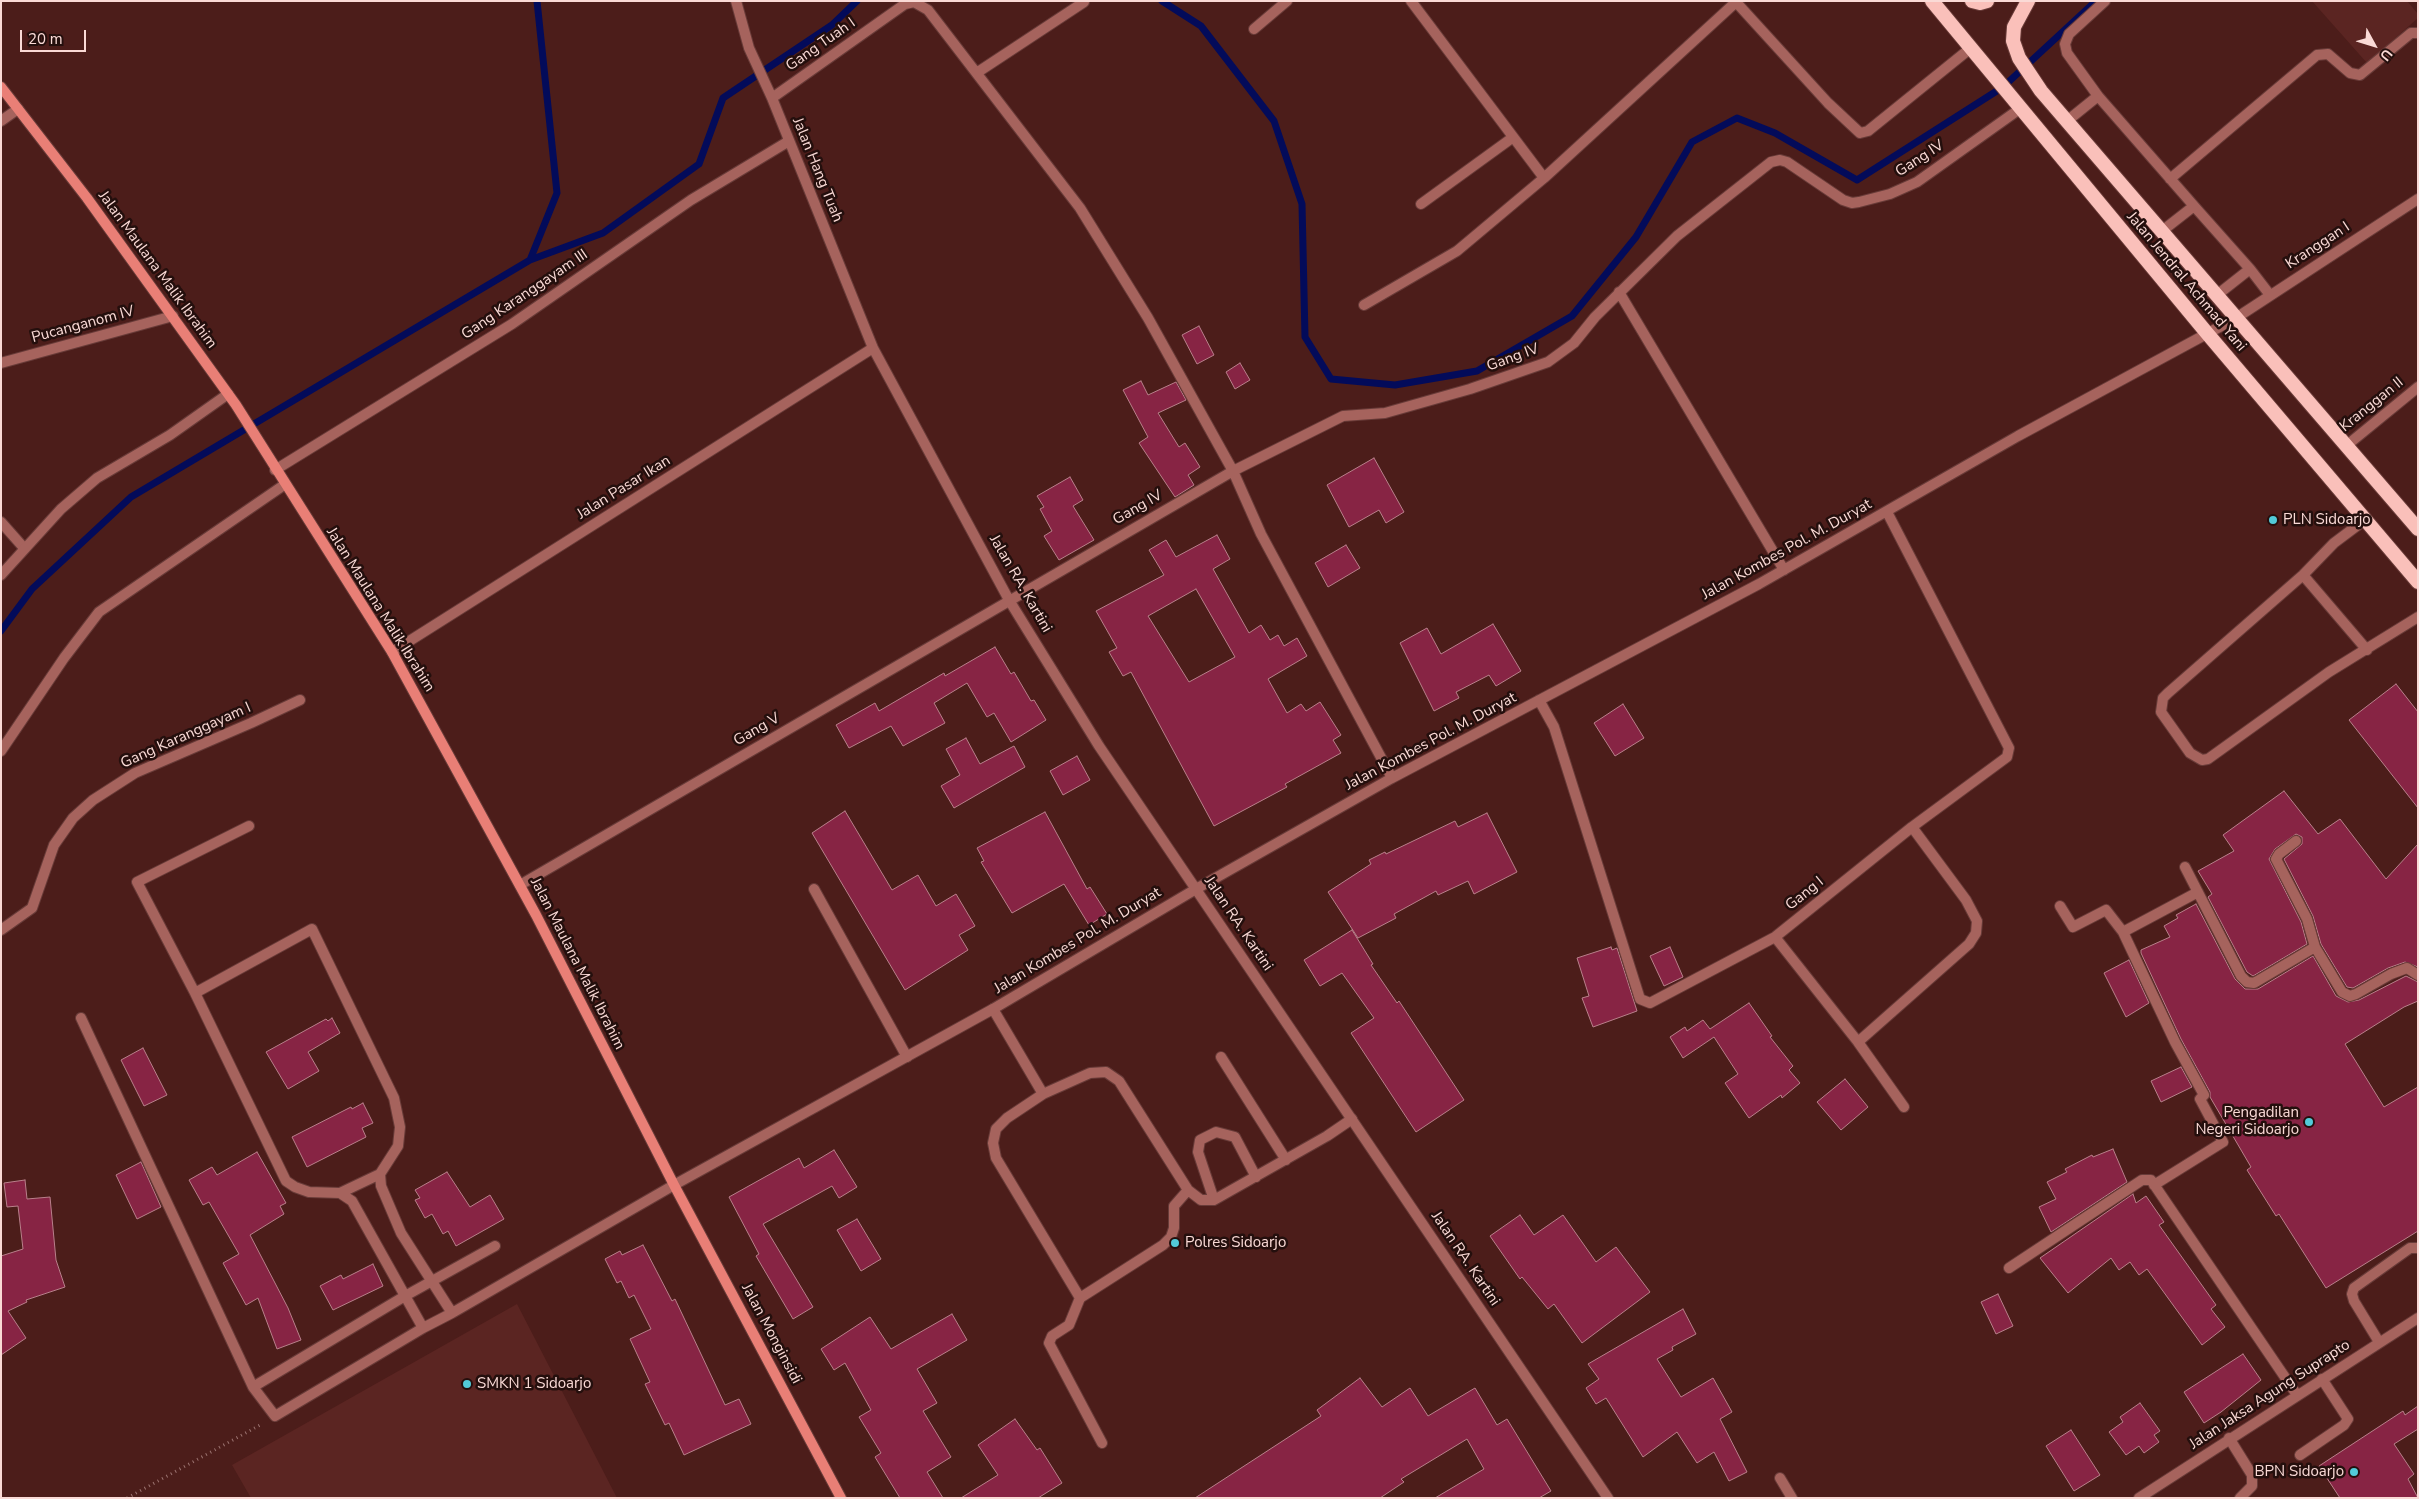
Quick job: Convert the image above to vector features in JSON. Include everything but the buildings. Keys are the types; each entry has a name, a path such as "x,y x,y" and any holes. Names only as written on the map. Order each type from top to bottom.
{"highway":[{"name":"Jalan Jendral Achmad Yani","path":"1932,1 1988,66 2020,108 2206,332 2418,582"},
{"path":"1972,1 1980,3 1987,1"},
{"name":"Jalan Jendral Achmad Yani","path":"2026,6 2014,27 2013,41 2019,58 2041,91 2418,530"}],"main road":[{"name":"Jalan Maulana Malik Ibrahim","path":"1,87 173,316 228,394 284,485 392,652 520,886 674,1185"},
{"name":"Jalan Monginsidi","path":"674,1185 841,1498"}],"street":[{"name":"Jalan Hang Tuah","path":"736,1 749,48 772,98 873,348"},
{"path":"1254,29 1287,1"},
{"path":"1411,1 1512,138 1544,178"},
{"path":"2105,1 2069,34 2065,44 2067,53 2098,96 2250,269 2270,295"},
{"path":"914,2 928,10 978,72 1080,208 1148,318 1233,471 1262,534 1392,778"},
{"name":"Gang Tuah I","path":"772,98 905,4 914,2"},
{"path":"978,72 1084,2"},
{"path":"1364,305 1457,251 1544,178 1736,2 1828,103 1860,134 1868,131 1972,47"},
{"path":"2170,179 2318,55 2328,54 2350,73 2360,75 2412,33 2418,33"},
{"path":"2067,121 2098,96"},
{"path":"1,121 18,108"},
{"name":"Gang IV","path":"1009,600 1233,471 1342,416 1385,413 1470,389 1535,368 1561,354 1574,343 1594,317 1677,236 1771,162 1780,160 1787,162 1843,200 1852,203 1859,202 1890,194 1917,182 2020,108"},
{"path":"1421,204 1512,138"},
{"name":"Gang Karanggayam III","path":"274,469 512,324 690,200 789,141"},
{"name":"Kranggan I","path":"2236,318 2418,199"},
{"path":"2162,231 2194,206"},
{"path":"2217,295 2250,269"},
{"path":"1619,292 1784,570"},
{"name":"Pucanganom IV","path":"1,363 173,316"},
{"name":"Jalan Kombes Pol. M. Duryat","path":"275,1416 423,1328 452,1314 674,1185 993,1009 1196,889 1392,778 1784,570 2206,332 2236,318"},
{"name":"Jalan RA. Kartini","path":"873,348 1009,600 1099,746 1608,1498"},
{"name":"Jalan Pasar Ikan","path":"392,652 873,348"},
{"name":"Kranggan II","path":"2346,446 2418,387"},
{"path":"1,575 61,509 97,478 170,435 228,394"},
{"path":"1,751 64,658 99,612 284,485"},
{"name":"Gang I","path":"1539,700 1554,727 1640,999 1650,1003 1775,937 1912,827 2007,757 2009,748 1887,512"},
{"path":"2366,519 2334,543 2303,575 2163,698 2161,712 2190,753 2202,760 2208,759 2329,672 2418,618"},
{"path":"1,522 24,548"},
{"path":"2303,575 2366,650"},
{"name":"Gang V","path":"520,886 1009,600"},
{"name":"Gang Karanggayam I","path":"1,930 32,908 39,882 54,845 74,818 93,800 135,773 251,724 300,700"},
{"path":"194,993 312,930 394,1098 400,1127 398,1146 380,1174 340,1193 309,1192 295,1187 286,1181 194,993 137,882 248,826"},
{"path":"1858,1042 1969,944 1976,933 1977,921 1966,900 1912,827"},
{"path":"2296,842 2279,854 2276,859 2307,919 2316,947 2342,992 2350,996 2391,974 2407,968 2418,974"},
{"path":"2185,867 2241,976 2247,982 2254,983 2316,947"},
{"path":"814,889 907,1056"},
{"path":"2123,932 2198,892"},
{"path":"2060,906 2073,927 2105,906 2123,932 2175,1042 2204,1095 2200,1100 2223,1142 2154,1185"},
{"path":"1775,937 1858,1042 1904,1107"},
{"path":"993,1009 1043,1094"},
{"path":"81,1018 253,1387 275,1416"},
{"path":"1221,1057 1286,1160"},
{"path":"1080,1298 996,1158 993,1143 996,1129 1007,1118 1043,1094 1090,1073 1106,1072 1119,1081 1188,1190 1201,1200 1214,1200 1327,1136 1352,1119"},
{"path":"1214,1200 1198,1152 1200,1140 1216,1132 1234,1137 1256,1177"},
{"path":"380,1174 382,1186 402,1233 452,1314"},
{"path":"2009,1268 2142,1180 2151,1180 2297,1395"},
{"path":"1102,1442 1049,1343 1052,1336 1069,1325 1080,1298 1163,1245 1171,1237 1174,1228 1172,1211 1188,1190"},
{"path":"340,1193 352,1200 423,1328"},
{"path":"253,1387 404,1296 494,1246"},
{"path":"2379,1342 2354,1301 2352,1294 2354,1288 2410,1248 2418,1248"},
{"name":"Jalan Jaksa Agung Suprapto","path":"2139,1498 2229,1438 2418,1318"},
{"path":"2300,1455 2344,1425 2348,1419 2322,1379"},
{"path":"2229,1438 2252,1475 2252,1486 2240,1498"},
{"path":"1780,1478 1792,1498"}],"path":[{"path":"128,1498 275,1416"}],"shaded area":[{"path":"2312,1 2407,1 2418,14 2418,18 2367,63"},
{"name":"SMKN 1 Sidoarjo","path":"517,1304 617,1498 251,1498 232,1465"}],"waterway":[{"path":"1,631 32,589 131,497 530,260 557,193 537,1"},
{"path":"530,260 603,233 699,164 723,98 832,25 857,1"},
{"path":"1162,1 1201,26 1274,121 1302,204 1305,337 1331,379 1395,385 1477,371 1572,316 1636,237 1692,142 1737,118 1775,133 1857,180 2003,87 2096,1"}],"place":[{"name":"PLN Sidoarjo","path":"2273,520"},
{"name":"Pengadilan Negeri Sidoarjo","path":"2309,1122"},
{"name":"Polres Sidoarjo","path":"1175,1243"},
{"name":"SMKN 1 Sidoarjo","path":"467,1384"},
{"name":"BPN Sidoarjo","path":"2354,1472"}]}
